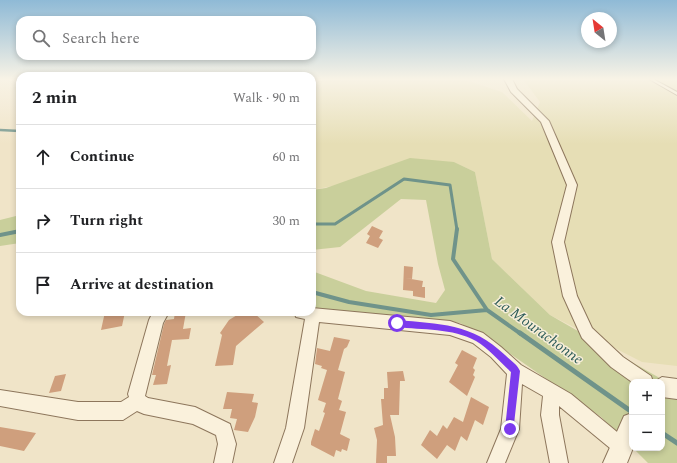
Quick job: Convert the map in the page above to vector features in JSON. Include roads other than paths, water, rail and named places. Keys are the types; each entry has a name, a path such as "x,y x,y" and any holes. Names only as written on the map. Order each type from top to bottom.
{"street":[{"path":"525,101 545,121 572,185 558,242 570,296 587,332 617,362 641,379"},
{"path":"316,314 450,328 478,338 496,352 515,371 565,400 625,441"},
{"path":"159,316 156,320 136,394 138,401 144,406 195,416 224,430 227,444 223,463"},
{"path":"283,463 295,428 307,316"},
{"path":"496,463 510,429 515,371"},
{"path":"665,387 677,389"},
{"path":"551,392 550,415 559,463"},
{"path":"0,398 78,411 123,411 138,401"}],"waterway":[{"path":"0,130 16,131"},
{"name":"La Mourachonne","path":"316,224 335,224 404,179 450,185 457,230"},
{"name":"La Mourachonne","path":"457,230 453,259 487,310"},
{"path":"0,235 16,232"},
{"path":"316,293 349,302 431,315 487,310"},
{"name":"La Mourachonne","path":"487,310 521,334"},
{"name":"La Mourachonne","path":"520,333 629,410"},
{"name":"La Mourachonne","path":"665,435 677,443"}]}
